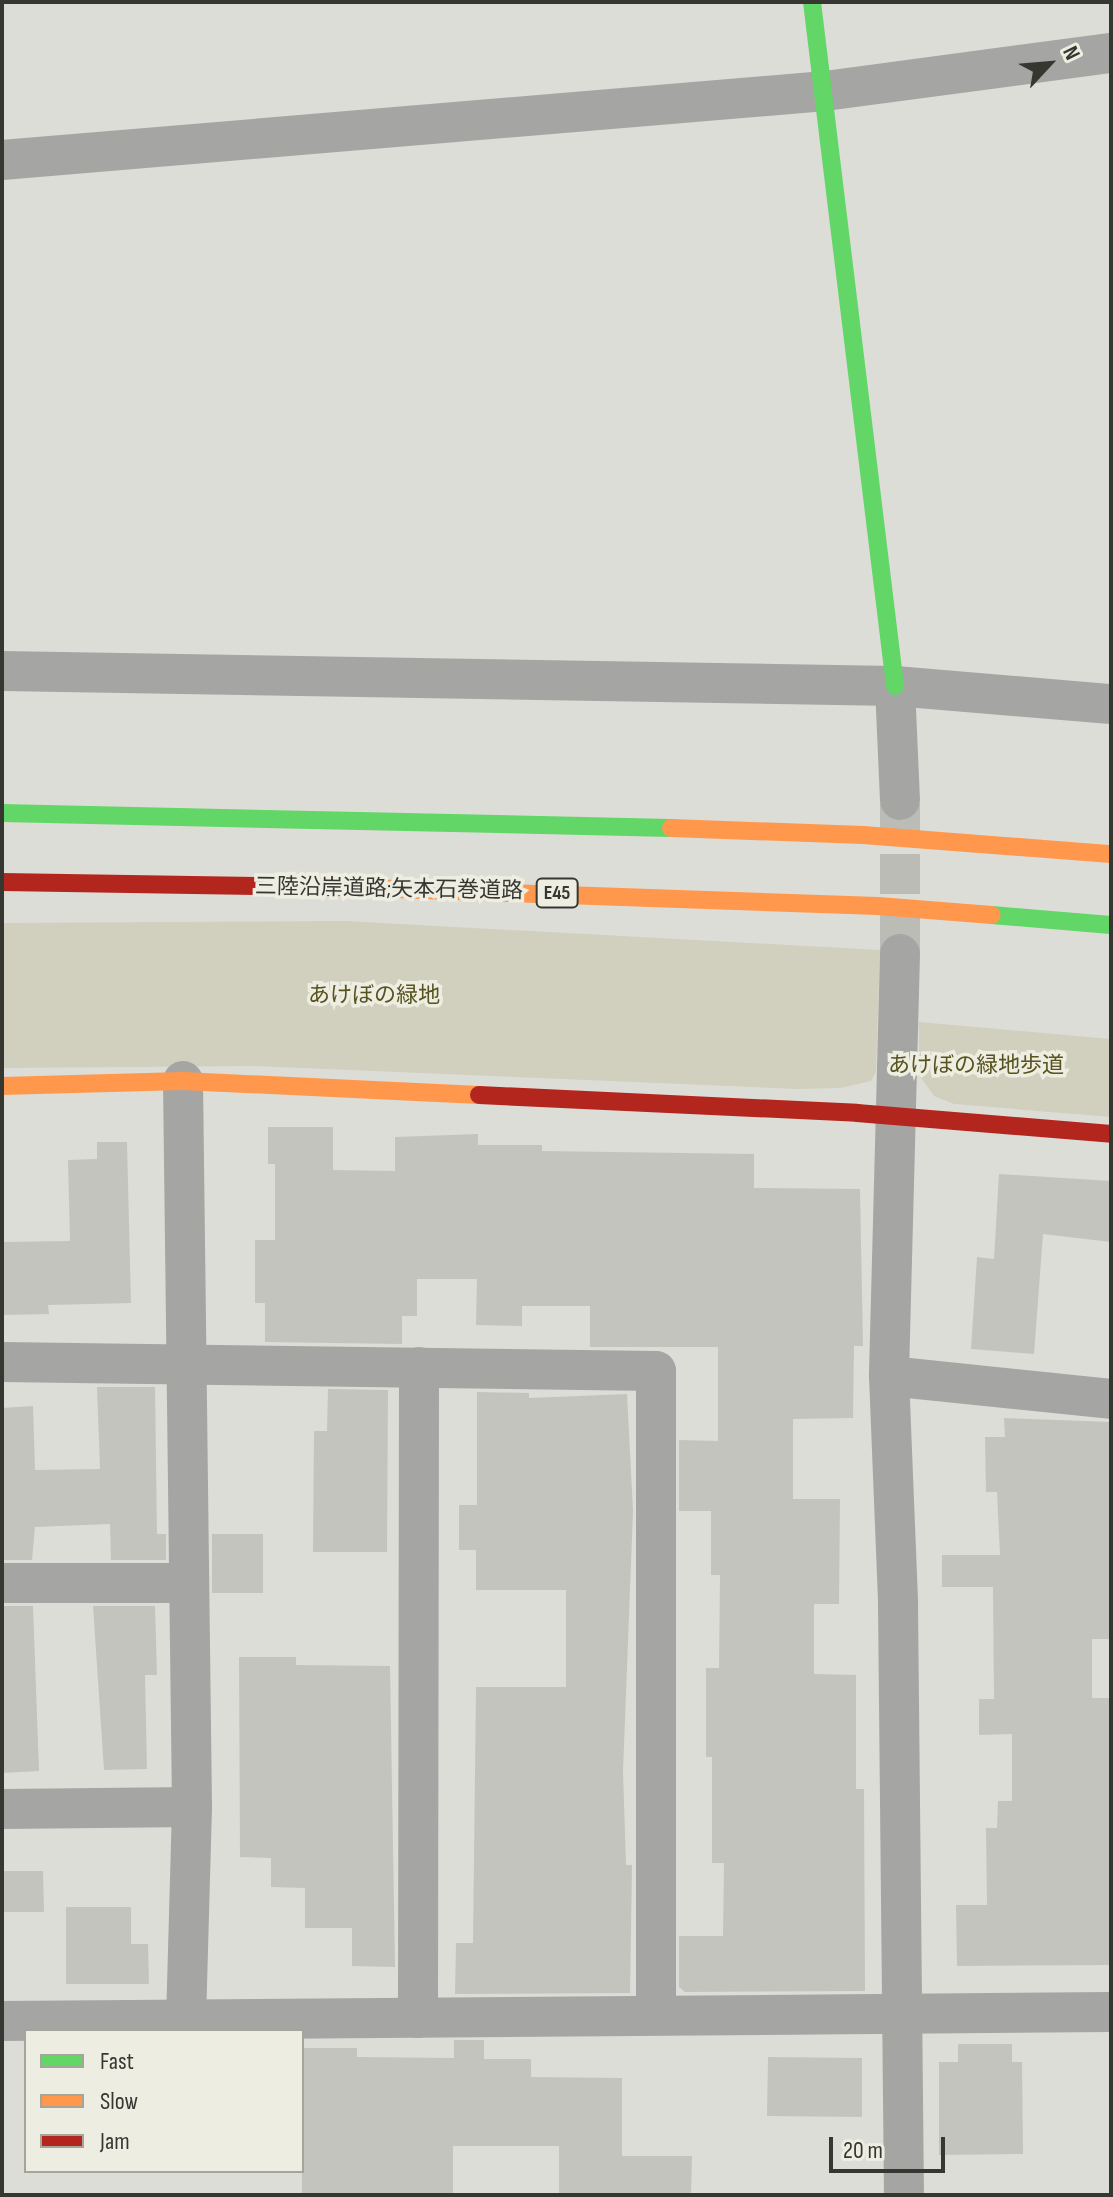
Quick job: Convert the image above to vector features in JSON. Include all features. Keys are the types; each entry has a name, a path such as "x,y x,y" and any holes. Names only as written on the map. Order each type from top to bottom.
{"main road":[{"path":"812,2 895,686"},
{"path":"2,813 832,834 1111,854"},
{"name":"三陸沿岸道路;矢本石巻道路","path":"2,882 443,889 878,906 1111,925"},
{"path":"2,1086 183,1081 898,1115 1111,1134"}],"street":[{"path":"2,160 825,91 1111,53"},
{"path":"2,671 895,686 1111,704"},
{"path":"895,686 900,800"},
{"path":"900,954 889,1376 904,2195"},
{"path":"183,1081 192,1807 186,2018"},
{"path":"2,1362 187,1362 656,1371 656,2013"},
{"path":"418,2018 419,1367"},
{"path":"889,1376 1111,1399"},
{"path":"2,1583 189,1583"},
{"path":"2,1809 192,1807"},
{"path":"2,2021 656,2013 1111,2012"}],"green space":[{"name":"あけぼの緑地","path":"346,921 880,950 876,1072 871,1081 841,1088 798,1089 255,1066 2,1068 2,923"},
{"name":"あけぼの緑地歩道","path":"919,1022 1111,1039 1111,1117 954,1104 934,1096 919,1075"}],"building":[{"path":"268,1127 333,1127 333,1170 395,1171 395,1137 478,1134 478,1145 542,1145 542,1151 754,1154 754,1188 860,1189 863,1346 854,1346 853,1418 793,1419 793,1499 840,1499 839,1604 814,1604 814,1674 856,1675 856,1789 864,1789 865,1991 685,1992 679,1987 679,1936 723,1936 724,1863 712,1863 712,1757 706,1757 706,1668 719,1668 720,1575 711,1575 711,1511 679,1511 679,1440 718,1441 718,1347 590,1347 590,1306 522,1306 522,1326 476,1325 477,1279 417,1279 417,1316 402,1316 402,1344 265,1342 265,1303 255,1303 255,1240 275,1240 275,1164 268,1164"},
{"path":"97,1142 127,1142 131,1303 48,1305 49,1314 2,1315 2,1242 70,1241 68,1160 97,1159"},
{"path":"999,1174 1111,1181 1111,1242 1043,1234 1034,1354 971,1349 977,1257 994,1259"},
{"path":"97,1387 155,1387 157,1534 166,1534 166,1560 111,1560 110,1524 35,1527 32,1560 2,1560 2,1408 33,1406 35,1470 100,1469"},
{"path":"328,1389 388,1390 387,1552 313,1552 314,1431 327,1431"},
{"path":"477,1392 529,1393 529,1398 627,1394 633,1511 623,1771 626,1865 632,1865 630,1993 455,1994 456,1943 473,1943 476,1687 566,1687 566,1590 476,1590 476,1550 459,1550 459,1505 477,1505"},
{"path":"1004,1418 1111,1422 1111,1639 1092,1639 1092,1698 1111,1698 1111,1965 957,1966 956,1905 987,1905 986,1828 997,1828 998,1801 1012,1801 1012,1734 979,1735 979,1699 994,1699 993,1587 942,1587 942,1555 1000,1555 997,1492 986,1492 985,1437 1005,1437"},
{"path":"212,1534 263,1534 263,1593 212,1593"},
{"path":"2,1606 33,1606 39,1771 2,1773"},
{"path":"93,1606 155,1606 157,1675 145,1675 147,1769 104,1770"},
{"path":"239,1657 296,1657 296,1665 390,1666 395,1967 352,1966 352,1928 305,1928 305,1888 271,1887 271,1858 240,1857"},
{"path":"2,1871 43,1871 44,1912 2,1912"},
{"path":"66,1907 131,1907 131,1944 148,1944 149,1984 66,1984"},
{"path":"454,2040 484,2040 484,2059 531,2059 531,2077 622,2078 622,2156 692,2156 691,2195 559,2195 559,2146 453,2146 453,2195 302,2195 304,2048 357,2048 357,2057 454,2058"},
{"path":"958,2044 1012,2044 1012,2062 1022,2062 1023,2154 939,2155 939,2062 958,2062"},
{"path":"768,2057 862,2058 862,2117 767,2116"}],"tunnel":[{"path":"900,804 900,954"}],"traffic: fast":[{"path":"812,2 895,686"},
{"path":"2,813 671,828"},
{"path":"992,915 1111,925"}],"traffic: slow":[{"path":"671,828 863,835 1111,854"},
{"path":"338,887 878,906 992,915"},
{"path":"2,1086 183,1081 479,1095"}],"traffic: jam":[{"path":"2,882 338,887"},
{"path":"479,1095 857,1113 1111,1134"}]}
